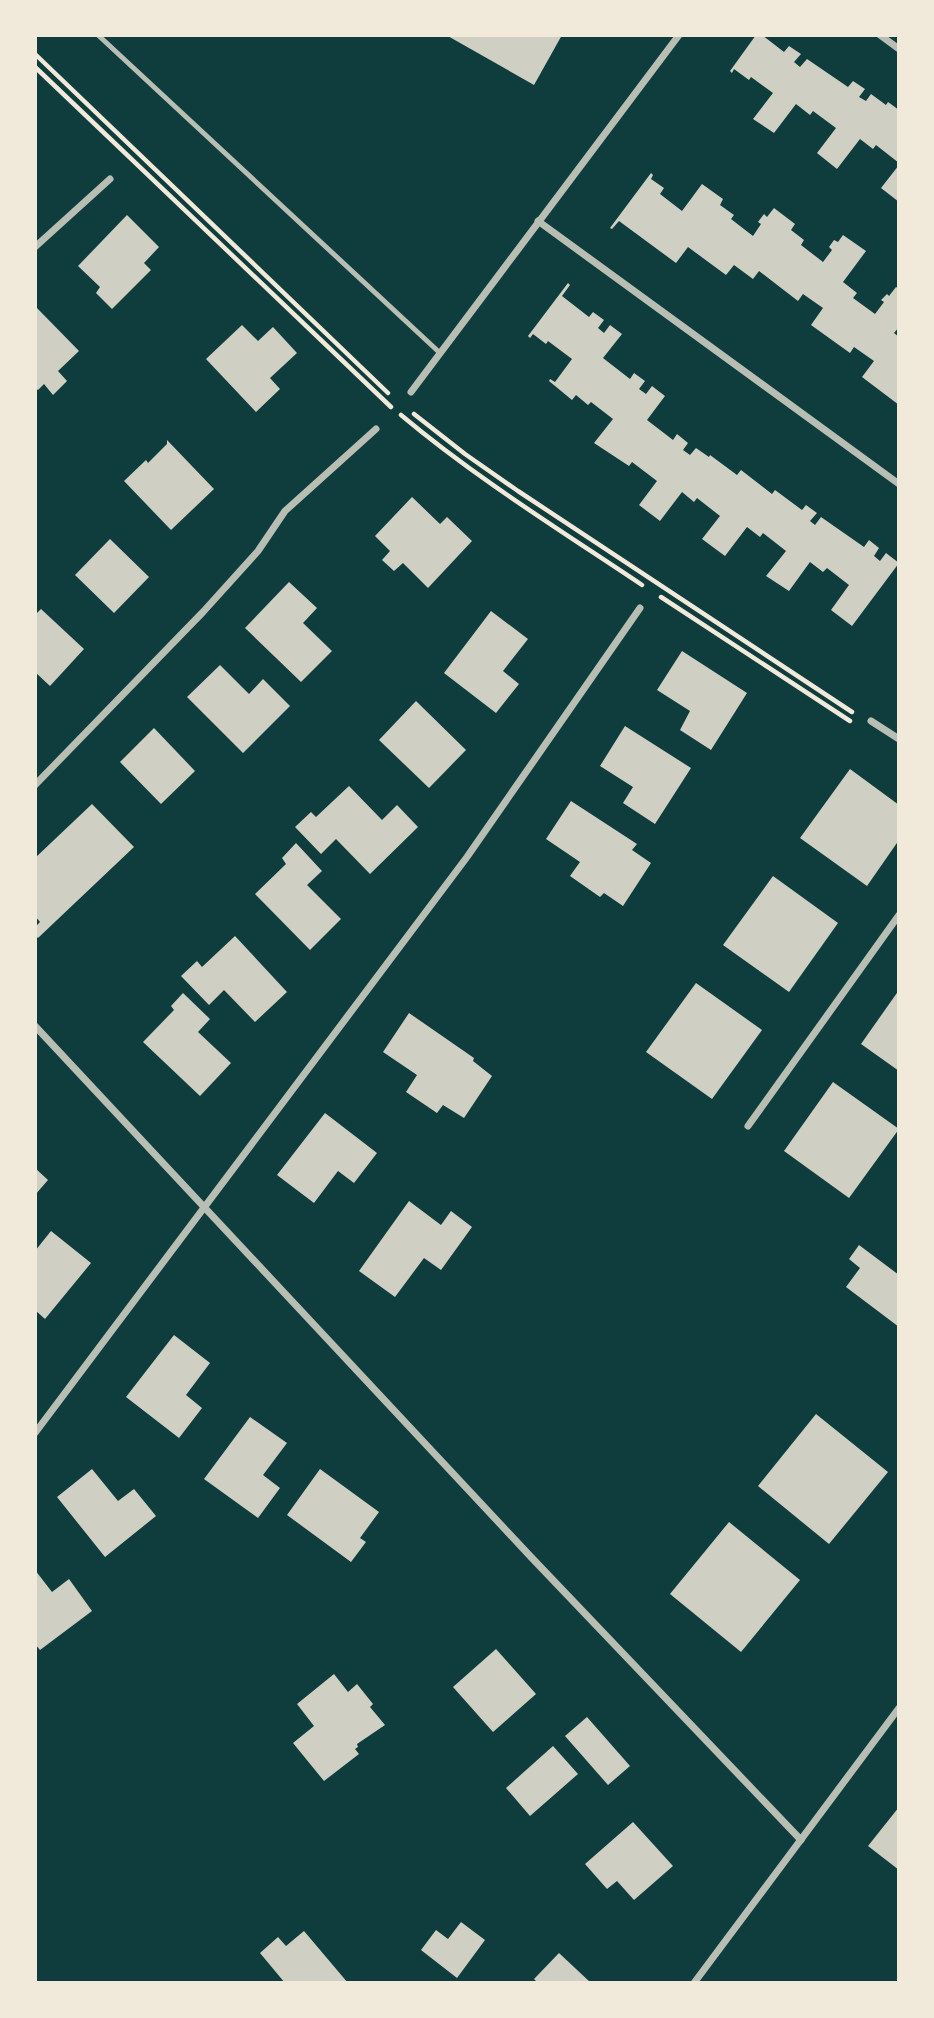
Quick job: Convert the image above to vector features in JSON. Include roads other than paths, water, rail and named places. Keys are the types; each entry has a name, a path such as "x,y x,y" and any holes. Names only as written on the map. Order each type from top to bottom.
{"street":[{"path":"411,392 680,35"},
{"path":"880,35 899,49"},
{"path":"35,247 110,179"},
{"path":"538,221 899,484"},
{"path":"35,785 212,602 258,551 285,511 376,429"},
{"path":"35,1433 467,857 640,608"},
{"path":"871,721 899,739"},
{"path":"748,1126 899,915"},
{"path":"35,1026 531,1557 801,1840"},
{"path":"694,1983 899,1708"}],"lane":[{"path":"98,35 440,353"}]}
